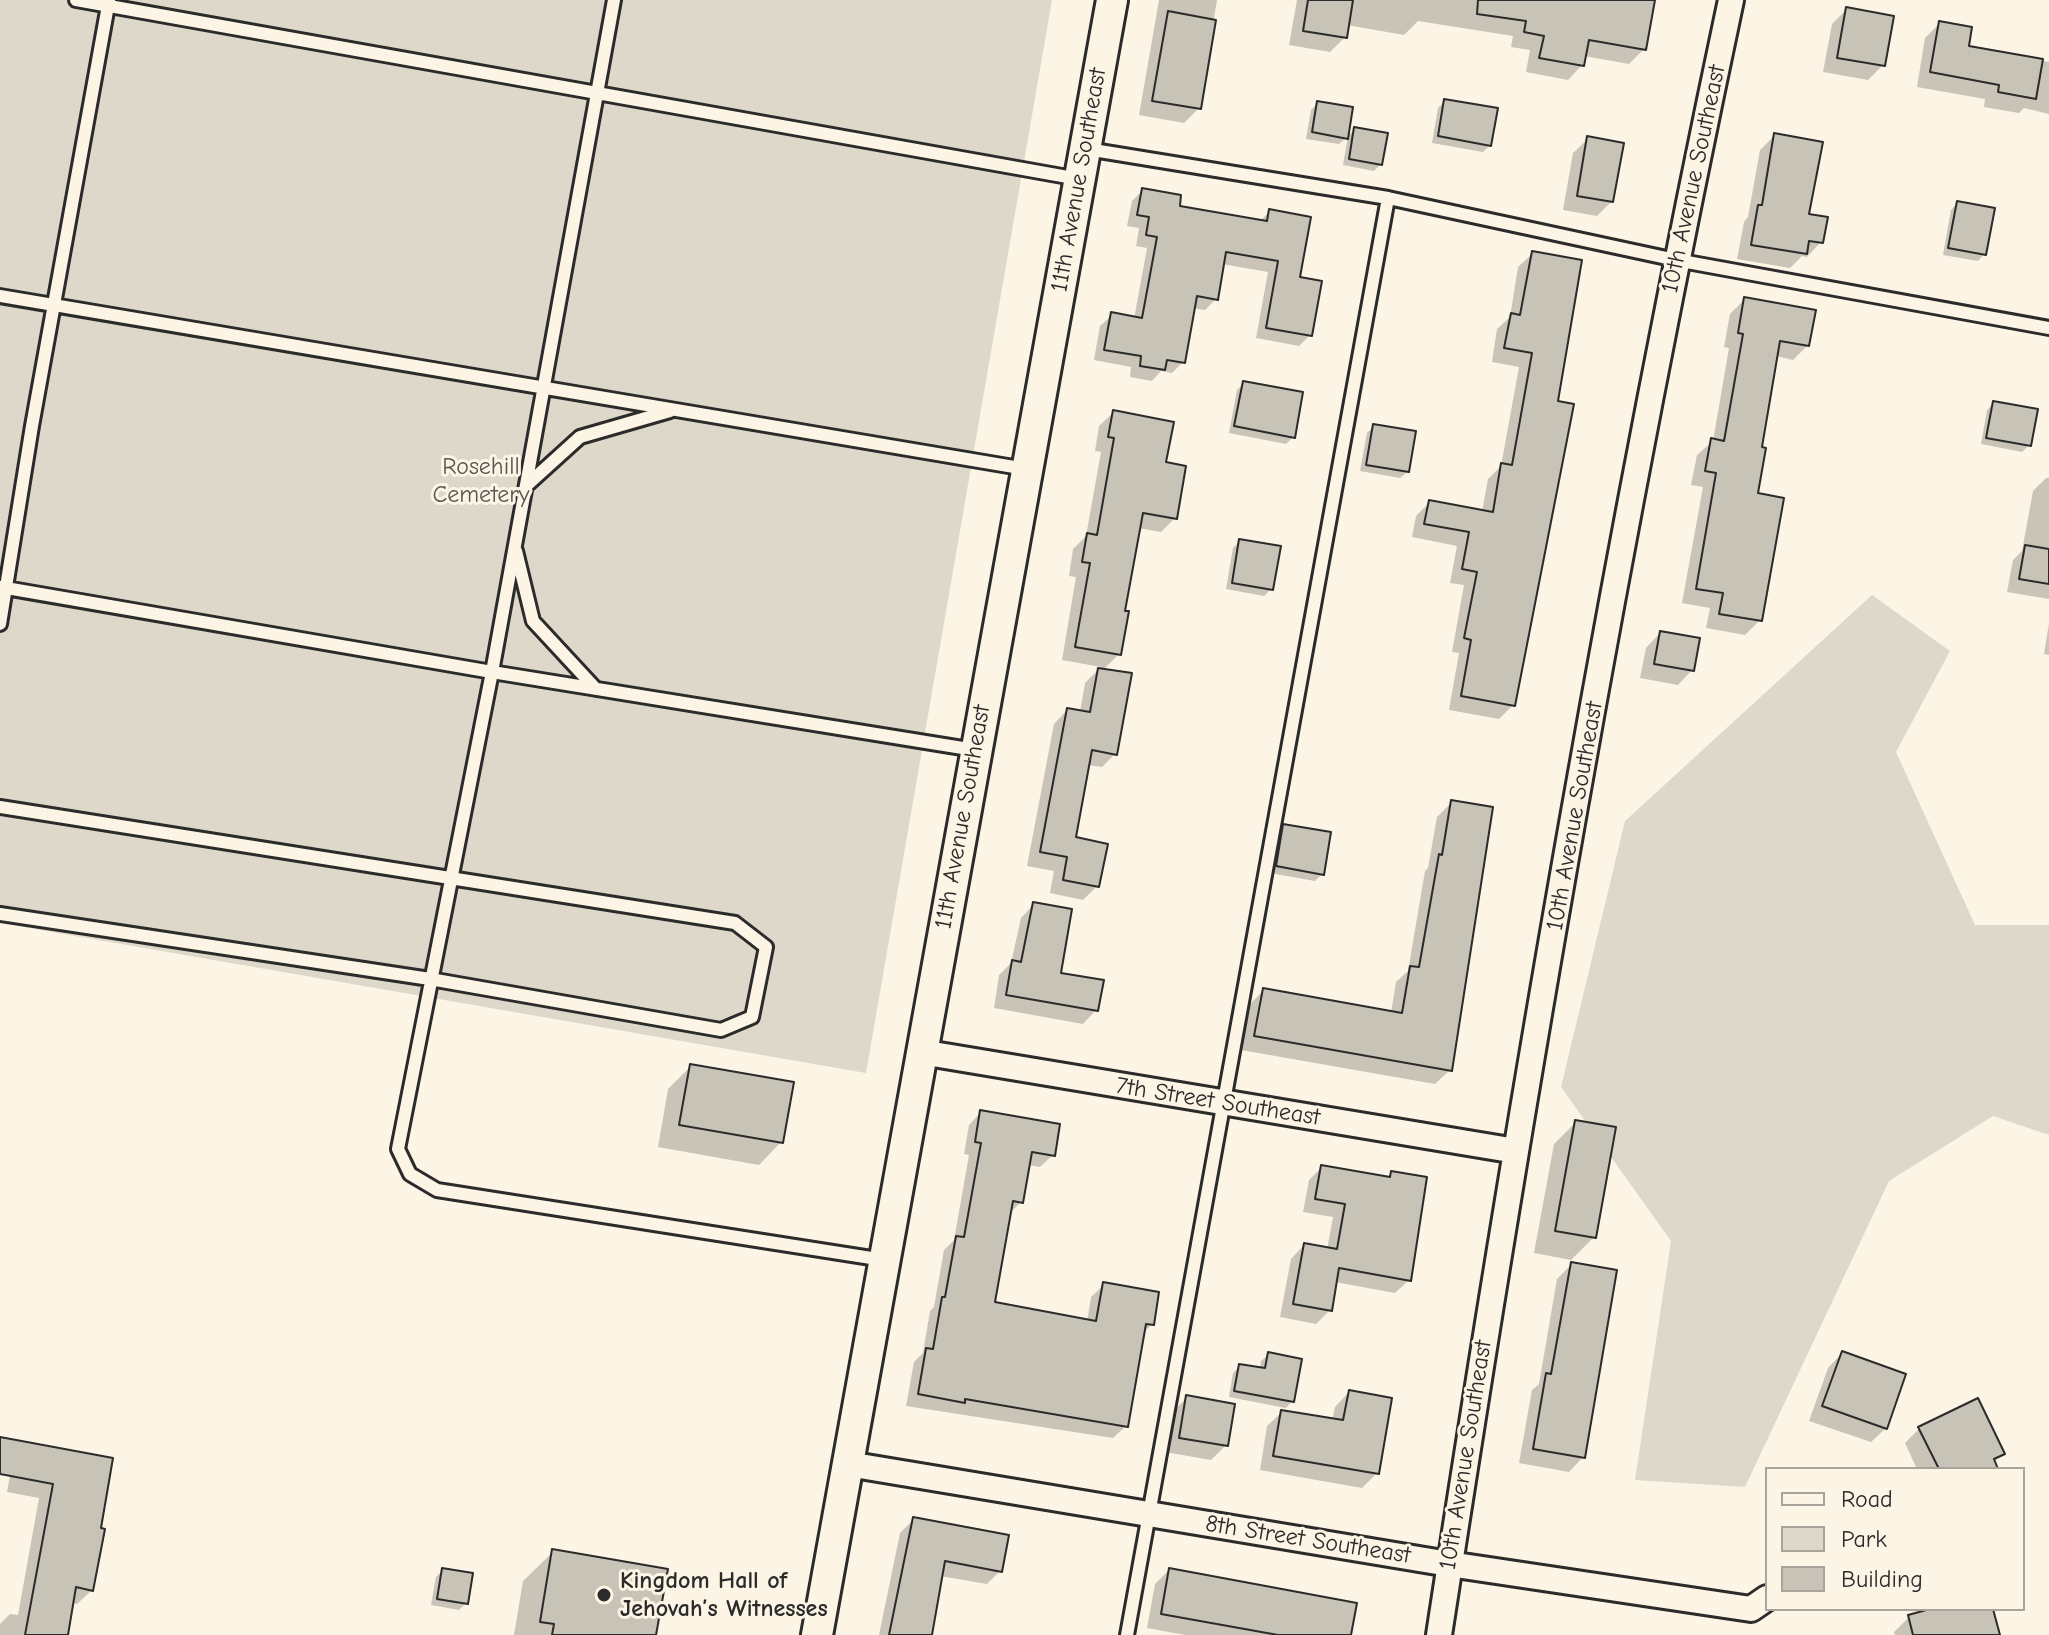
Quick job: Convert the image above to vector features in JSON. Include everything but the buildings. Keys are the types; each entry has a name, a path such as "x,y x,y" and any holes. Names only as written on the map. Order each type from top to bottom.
{"street":[{"name":"11th Avenue Southeast","path":"817,1635 1112,0"},
{"name":"10th Avenue Southeast","path":"1439,1635 1490,1296 1676,260 1731,0"},
{"name":"7th Street Southeast","path":"921,1052 1516,1151"},
{"name":"8th Street Southeast","path":"848,1464 1449,1564 1751,1609 1765,1599"}],"lane":[{"path":"76,0 109,3 1079,179"},
{"path":"614,0 492,672 398,1149 410,1174 437,1190 884,1260"},
{"path":"0,624 3,587 109,3"},
{"path":"1084,148 1388,198 1676,260 2049,328"},
{"path":"1127,1635 1388,198"},
{"path":"0,296 1026,469"},
{"path":"526,485 580,437 673,410"},
{"path":"515,545 533,621 596,689"},
{"path":"3,587 492,672 975,750"},
{"path":"0,807 735,923 766,947 752,1017 721,1030 430,979 0,914"}],"green space":[{"name":"Rosehill Cemetery","path":"0,0 1052,0 866,1073 0,923"},
{"path":"1872,595 1950,651 1896,752 1975,925 2049,925 2049,1135 1993,1116 1889,1181 1745,1487 1635,1480 1671,1241 1561,1087 1625,821"}],"place":[{"name":"Kingdom Hall of Jehovah’s Witnesses","path":"604,1595"}]}
